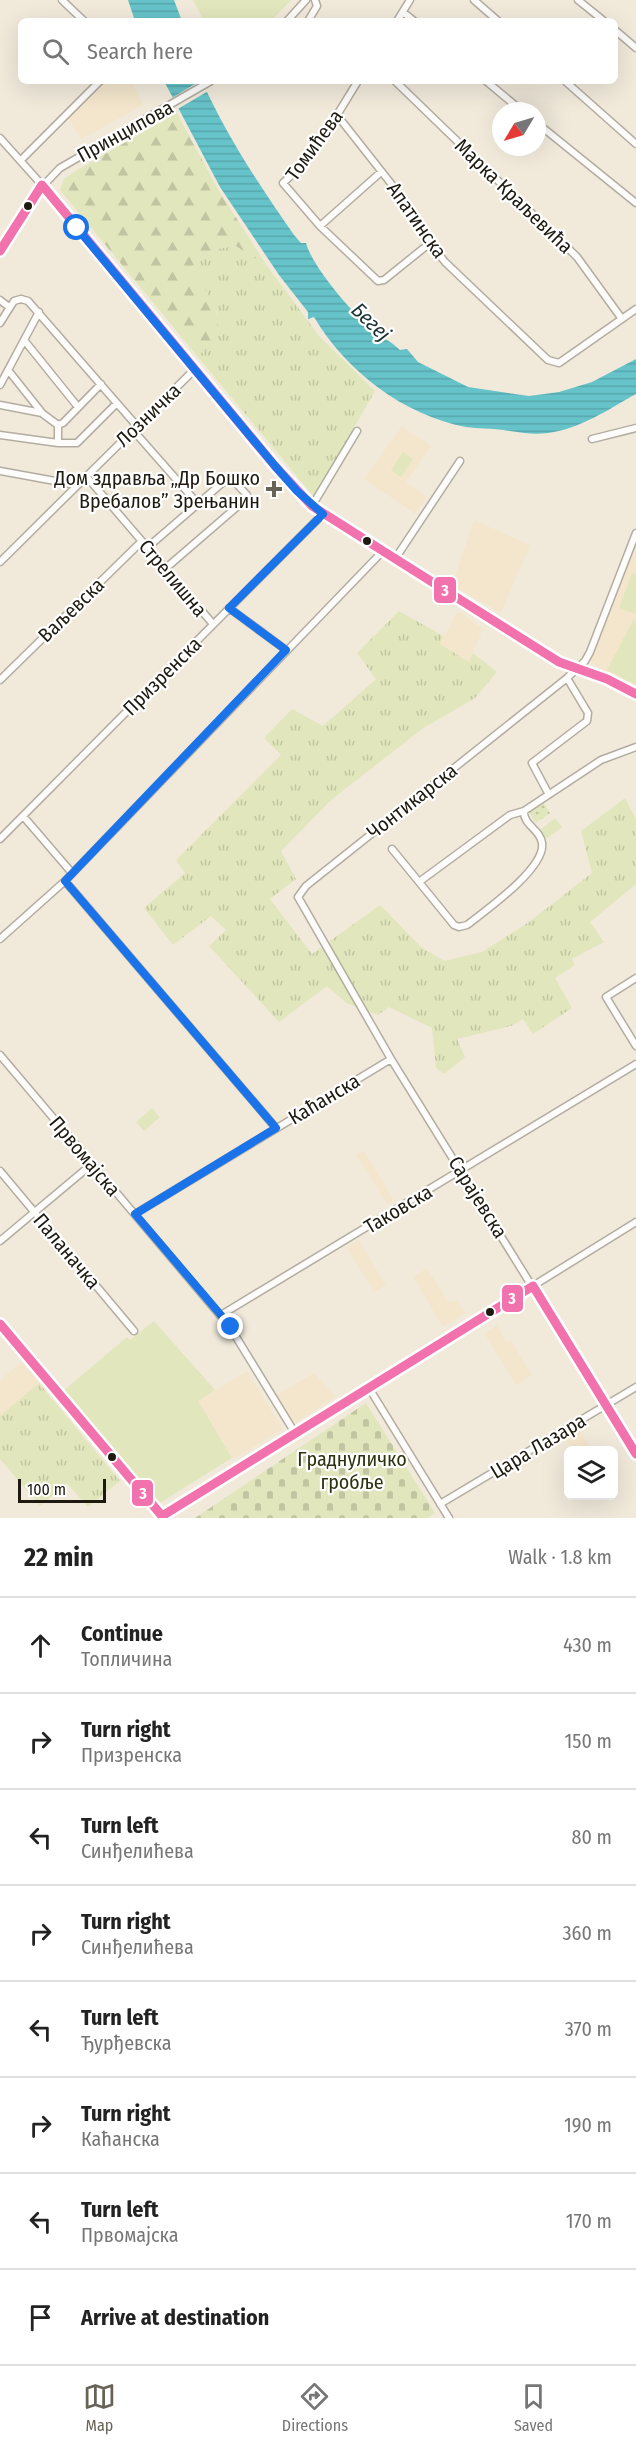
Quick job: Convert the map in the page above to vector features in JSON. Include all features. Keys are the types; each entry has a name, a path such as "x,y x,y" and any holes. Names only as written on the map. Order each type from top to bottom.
{"street":[{"path":"62,0 81,18"},
{"path":"290,18 306,0"},
{"path":"310,18 317,6 315,0"},
{"path":"399,18 410,0"},
{"path":"474,0 495,18"},
{"path":"578,0 600,18"},
{"path":"403,12 410,18"},
{"path":"618,33 636,48"},
{"path":"21,160 97,84"},
{"name":"Принципова","path":"0,251 42,185 67,164 206,84"},
{"name":"Томићева","path":"320,226 283,183 308,157 356,84"},
{"name":"Марка Краљевића","path":"398,84 577,257 622,319"},
{"path":"490,84 511,102"},
{"path":"568,84 636,144"},
{"name":"Апатинска","path":"337,115 404,200 430,243 453,270 548,360 559,363 622,319"},
{"path":"546,130 636,204"},
{"path":"0,138 42,185 194,370 312,506 559,662 607,679 636,694"},
{"path":"381,172 320,226 372,278 378,281 383,281 430,243"},
{"path":"0,323 14,302 25,299 101,384 198,504"},
{"path":"0,300 9,307"},
{"path":"622,319 636,309"},
{"path":"0,385 39,312"},
{"path":"24,340 78,407"},
{"path":"8,370 43,414 58,425"},
{"name":"Лозничка","path":"0,562 194,370"},
{"path":"58,443 58,425 101,384"},
{"path":"0,435 58,443 77,443 117,403"},
{"path":"0,405 43,414"},
{"path":"592,439 636,428"},
{"path":"312,506 357,430"},
{"path":"395,559 460,461"},
{"path":"0,471 76,485"},
{"name":"Стрелишна","path":"86,476 213,624"},
{"path":"148,548 228,478 232,479 247,495 246,499 166,568"},
{"name":"Призренска","path":"0,839 323,514"},
{"name":"Чонтикарска","path":"321,939 299,901 301,890 576,669 590,652 636,532"},
{"name":"Ваљевска","path":"0,680 142,541"},
{"path":"0,939 65,881 383,551"},
{"path":"229,608 286,650"},
{"path":"548,793 532,763 583,724 588,717 588,713 567,678"},
{"path":"419,882 502,820 524,811 601,760 636,747"},
{"path":"392,849 450,922 459,927 468,925 519,884 539,854 542,847 540,836 525,818 524,811"},
{"path":"22,816 72,873"},
{"path":"65,881 276,1128"},
{"name":"Сарајевска","path":"321,939 391,1059 636,1454"},
{"path":"636,978 606,997 636,1046"},
{"name":"Првомајска","path":"0,1055 221,1315 295,1433"},
{"name":"Каћанска","path":"135,1214 391,1059"},
{"name":"Таковска","path":"221,1315 636,1064"},
{"path":"0,1241 92,1164"},
{"name":"Паланачка","path":"0,1171 134,1331"},
{"path":"0,1324 161,1517 636,1222"},
{"name":"Цара Лазара","path":"440,1504 636,1387"},
{"path":"369,1388 449,1518"}],"shaded area":[{"path":"100,84 132,84 143,105 82,139 67,118"},
{"path":"402,426 431,446 406,482 427,497 415,514 364,479"},
{"path":"474,520 530,545 501,613 452,585"},
{"path":"636,540 636,689 589,660"},
{"path":"458,611 483,629 469,662 440,643"},
{"path":"364,1151 394,1200 387,1204 356,1155"},
{"path":"359,1240 386,1285 374,1292 347,1248"},
{"path":"427,1268 449,1303 457,1300 465,1313 443,1327 413,1277"},
{"path":"497,1325 507,1343 511,1341 532,1375 516,1385 484,1333"},
{"path":"21,1362 39,1383 0,1416 0,1380"},
{"path":"247,1371 283,1429 233,1459 197,1401"},
{"path":"314,1373 336,1397 294,1423 276,1395"},
{"path":"579,1430 589,1446 570,1446 565,1438"}],"green space":[{"path":"193,0 291,0 274,18 202,18"},
{"path":"177,113 219,191 267,266 236,246 215,249 193,266 214,305 218,322 214,337 198,357 60,190 64,179 77,170"},
{"path":"236,246 268,267 319,336 375,391 314,497 198,357 210,341 218,314 199,282 193,266 215,249"},
{"path":"403,452 413,459 401,477 391,470"},
{"path":"632,573 636,574 636,614 619,608"},
{"path":"399,611 443,636 440,644 469,662 473,653 497,672 475,698 422,729 331,800 281,851 296,879 270,899 312,954 380,905 421,947 444,961 482,952 529,922 592,873 581,831 625,798 636,819 636,884 590,922 604,942 572,959 575,965 555,978 572,1008 533,1034 523,1019 511,1026 457,1039 465,1057 444,1074 436,1068 432,1028 389,1007 378,1015 346,1003 327,986 279,1022 209,946 226,930 211,916 173,945 144,908 185,873 176,860 281,755 264,738 292,709 323,726 376,679 357,653"},
{"path":"633,620 636,622 636,685 607,670"},
{"path":"543,802 550,813 536,823 529,812"},
{"path":"555,818 562,827 546,839 540,830"},
{"path":"152,1108 160,1117 144,1131 136,1122"},
{"path":"154,1321 215,1390 198,1401 232,1458 158,1504 63,1391 127,1337 130,1340"},
{"path":"39,1383 120,1481 88,1507 67,1483 40,1506 0,1459 0,1416"},
{"name":"Граднуличко гробље","path":"366,1403 435,1513 428,1518 195,1518"}],"water":[{"path":"128,0 174,0 181,18 134,18"},
{"path":"166,84 203,84 222,122 257,180 294,235 301,243 306,243 317,265 335,290 374,331 400,350 407,349 418,362 468,387 529,396 559,392 592,382 636,359 636,394 583,423 560,431 536,434 471,428 420,412 378,388 342,355 314,317 308,319 308,312 279,275 220,187"}],"pier":[{"path":"195,84 207,84 210,90 176,110 170,99"}],"transit line":[{"name":"3","path":"0,251 42,185 275,466 312,506 559,662 607,679 636,694"},
{"name":"3","path":"0,1324 162,1516 533,1286 636,1454"}],"place":[{"name":"Дом здравља „Др Бошко Вребалов” Зрењанин","path":"274,489"}],"route":[{"path":"77,228 275,466 297,491 323,514 229,608 286,650 65,881 276,1128 135,1214 231,1327"}],"water label":[{"name":"Бегеј","path":"371,322"}]}
